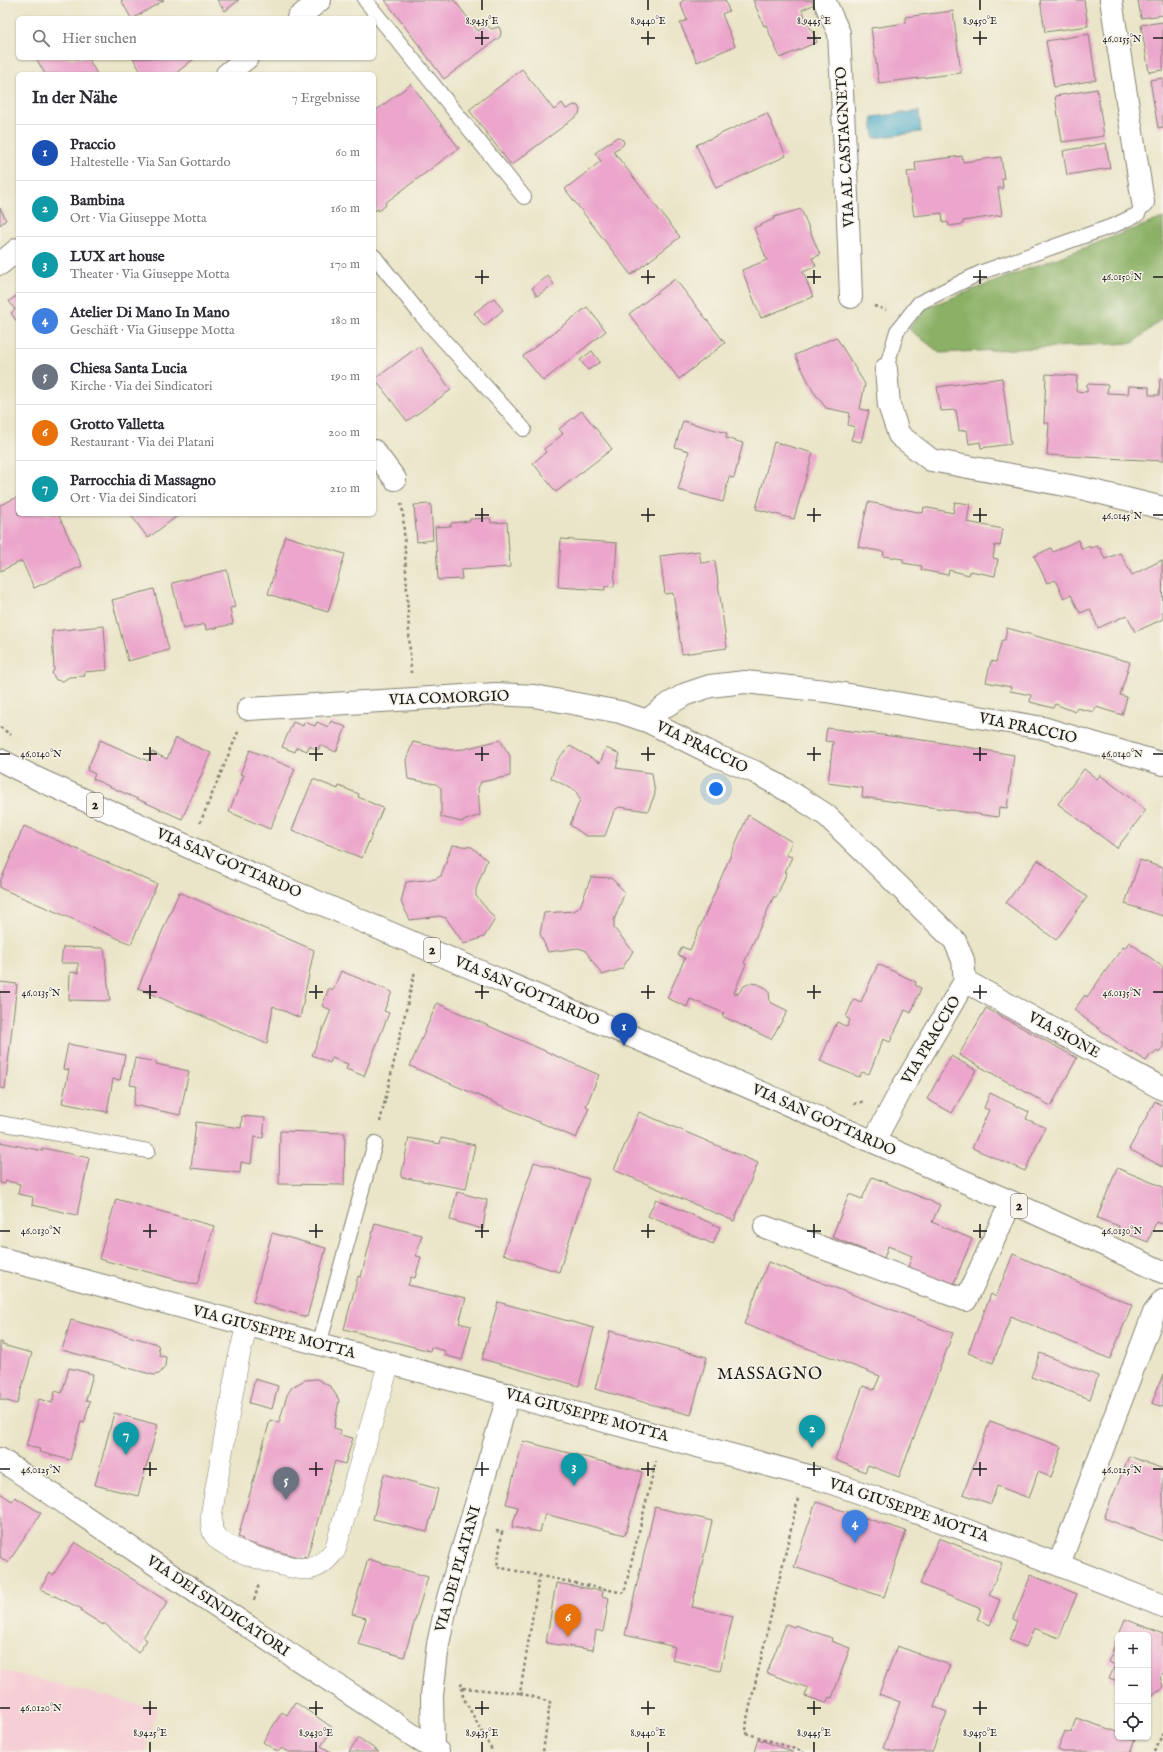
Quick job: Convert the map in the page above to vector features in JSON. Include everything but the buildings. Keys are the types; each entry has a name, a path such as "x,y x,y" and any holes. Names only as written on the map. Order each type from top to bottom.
{"street":[{"path":"300,16 320,0"},
{"name":"VIA AL CASTAGNETO","path":"824,0 839,33 851,298"},
{"path":"1111,0 1143,202"},
{"path":"230,72 244,60"},
{"path":"0,264 16,251"},
{"path":"886,369 889,405 899,435 931,460 1082,488 1163,508"},
{"path":"376,454 396,479"},
{"name":"VIA PRACCIO","path":"874,1141 901,1090 965,982 963,960 955,941 826,816 792,793 755,772 717,756 647,721 664,707 686,694 710,686 745,682 826,691 1043,728 1163,764"},
{"name":"VIA COMORGIO","path":"248,709 496,694 534,696 592,705 647,721"},
{"name":"VIA SAN GOTTARDO","path":"0,760 40,780 191,848 425,947 874,1141 1163,1272"},
{"name":"VIA SIONE","path":"965,982 1163,1089"},
{"path":"765,1227 966,1300 1011,1202"},
{"name":"VIA GIUSEPPE MOTTA","path":"0,1258 510,1394 820,1479 938,1519 1059,1564 1163,1606"},
{"path":"1059,1564 1154,1313 1163,1301"},
{"path":"247,1325 238,1361 211,1516 214,1534 225,1544 264,1561 309,1569 324,1563 335,1550 390,1363"},
{"name":"VIA DEI PLATANI","path":"435,1750 432,1695 439,1636 448,1598 510,1394"},
{"name":"VIA DEI SINDICATORI","path":"0,1459 435,1750"}],"lane":[{"path":"365,0 524,197"},
{"path":"886,369 897,331 919,303 982,272 1115,225 1138,214 1143,202"},
{"path":"376,259 421,315 524,429"},
{"path":"0,1123 148,1151"},
{"path":"319,1344 374,1143"}],"path":[{"path":"396,479 403,512 413,699"},
{"path":"200,822 248,709"},
{"path":"374,1143 416,969 425,947"},
{"path":"492,1530 502,1532 497,1567 539,1577 624,1593 657,1457"},
{"path":"799,1495 747,1719 746,1733 804,1752"},
{"path":"248,1626 264,1561"},
{"path":"520,1693 539,1577"},
{"path":"461,1682 463,1696 493,1752"},
{"path":"462,1688 520,1693 550,1702 543,1752"},
{"path":"1155,1752 1163,1732"}],"shaded area":[{"path":"0,1670 157,1709 145,1752 0,1752"}],"green space":[{"path":"1163,218 1163,318 1133,343 940,353 909,329 925,308"}],"water":[{"path":"919,111 921,132 874,138 872,117"}],"place":[{"name":"Praccio","path":"624,1046"},
{"name":"Bambina","path":"812,1448"},
{"name":"Parrocchia di Massagno","path":"126,1455"},
{"name":"LUX art house","path":"574,1486"},
{"name":"Chiesa Santa Lucia","path":"286,1500"},
{"name":"Atelier Di Mano In Mano","path":"855,1543"},
{"name":"Grotto Valletta","path":"568,1637"}],"district":[{"name":"MASSAGNO","path":"770,1374"}]}
